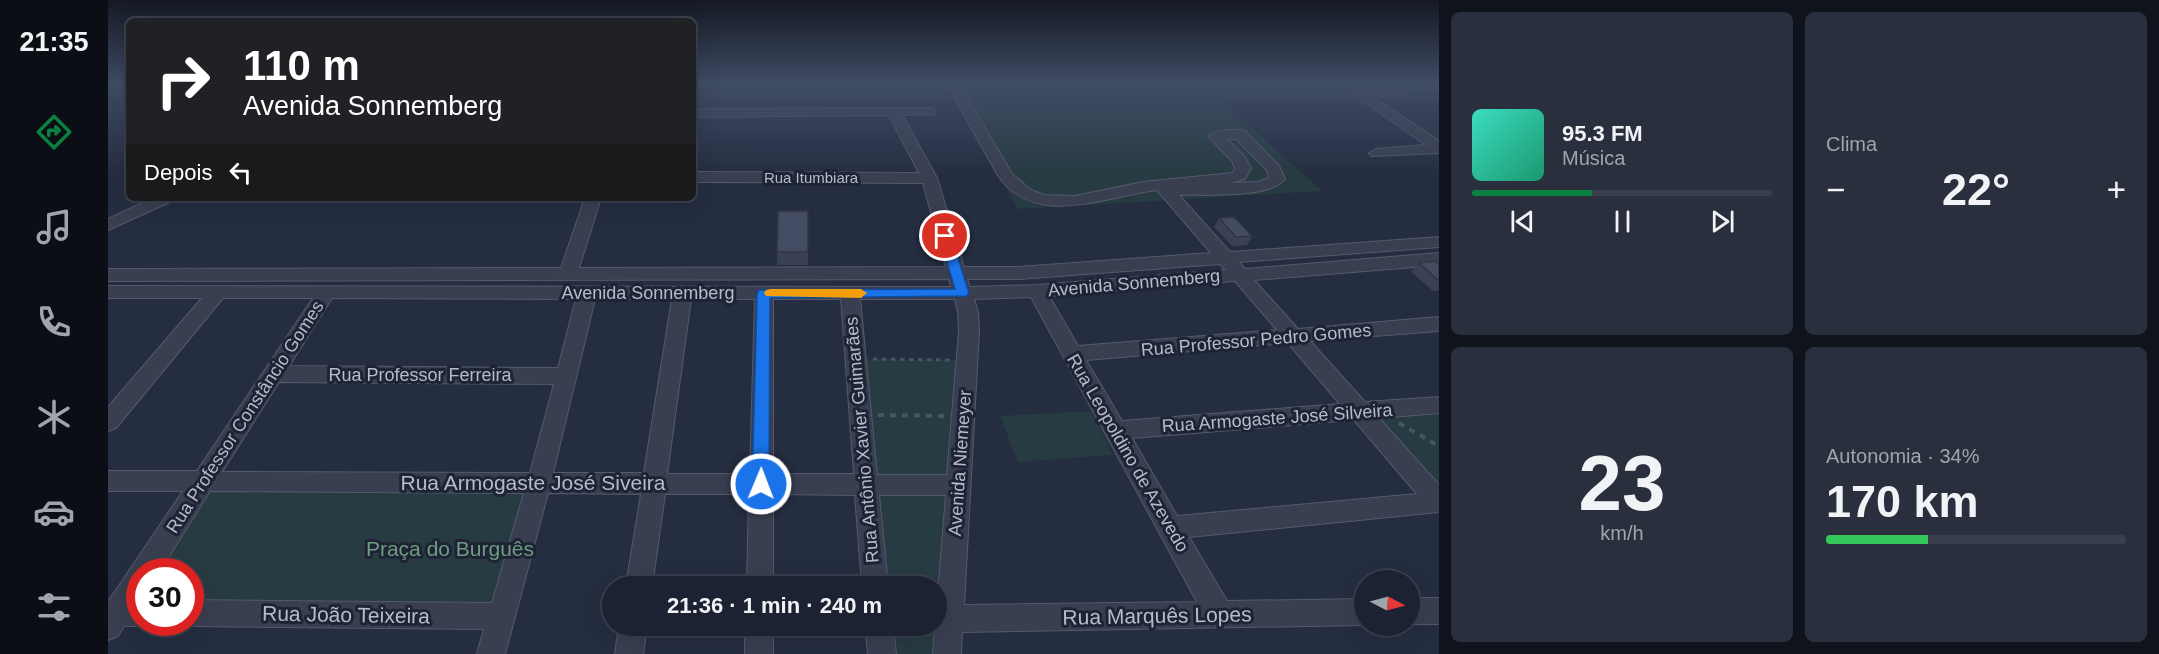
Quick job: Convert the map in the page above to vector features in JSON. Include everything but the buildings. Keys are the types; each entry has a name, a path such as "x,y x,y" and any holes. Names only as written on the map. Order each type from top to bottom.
{"street":[{"name":"Avenida Niemeyer","path":"895,115 929,178 968,312 967,360 947,654"},
{"path":"969,115 1011,182 1025,193 1044,199 1071,201 1167,192 1258,187 1270,184 1277,179 1274,169 1240,134 1215,136 1239,159 1243,168 1240,176 1167,192"},
{"path":"1389,115 1439,149"},
{"path":"1376,153 1439,149"},
{"name":"Rua Itumbiara","path":"696,177 929,178"},
{"path":"1167,192 1439,502"},
{"path":"108,225 160,201"},
{"path":"568,274 592,201"},
{"name":"Avenida Sonnemberg","path":"109,288 218,292 850,293 960,284 1019,273 1224,258 1438,256"},
{"name":"Avenida Sonnemberg","path":"109,288 568,274 960,284 1037,291 1438,256"},
{"name":"Rua Leopoldino de Azevedo","path":"1037,291 1219,614"},
{"path":"108,422 218,292"},
{"name":"Rua Professor Constâncio Gomes","path":"153,558 326,292"},
{"path":"491,654 539,483 586,293"},
{"path":"640,576 682,293"},
{"path":"759,576 764,293"},
{"name":"Rua Antônio Xavier Guimarães","path":"850,293 874,576"},
{"name":"Rua Professor Pedro Gomes","path":"1072,354 1439,324"},
{"name":"Rua Professor Ferreira","path":"273,374 567,376"},
{"name":"Rua Armogaste José Silveira","path":"1115,430 1439,405"},
{"name":"Rua Armogaste José Siveira","path":"108,481 958,486"},
{"path":"1171,528 1439,502"},
{"path":"1420,611 1439,611"},
{"name":"Rua Marquês Lopes","path":"950,619 1354,612"},
{"name":"Rua João Teixeira","path":"204,613 501,616"},
{"path":"629,654 632,636"},
{"path":"759,636 759,654"},
{"path":"880,636 882,654"}],"path":[{"path":"855,359 967,360"},
{"path":"860,415 963,416"},
{"path":"1396,422 1407,421"},
{"path":"1396,422 1394,422 1401,431"},
{"path":"1396,422 1439,446"}],"green space":[{"path":"964,115 1237,115 1322,191 1018,209"},
{"path":"855,359 967,360 947,654 882,654 880,636 947,636 947,576 874,576"},
{"path":"1439,410 1439,491 1373,416"},
{"path":"1091,411 1113,455 1018,462 1000,416"},
{"name":"Praça do Burguês","path":"203,481 539,483 501,616 204,613 204,558 153,558"}],"slow traffic":[{"path":"771,293 861,293"}],"route":[{"path":"761,484 764,293 963,293 945,236"}]}
